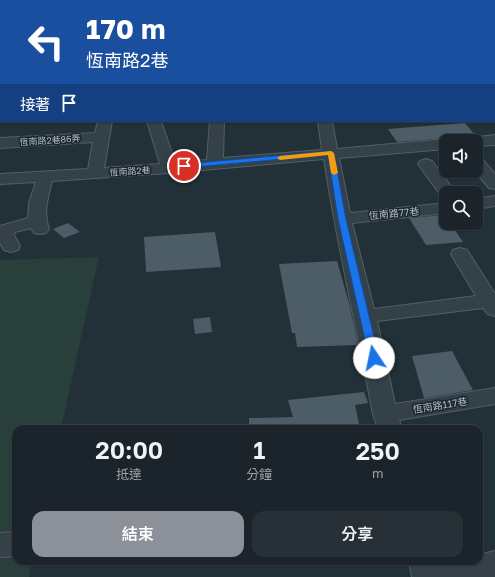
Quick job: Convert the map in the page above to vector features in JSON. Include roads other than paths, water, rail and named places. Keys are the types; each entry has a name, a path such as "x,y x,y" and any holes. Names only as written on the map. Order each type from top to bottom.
{"street":[{"path":"95,173 105,122"},
{"path":"154,122 170,168"},
{"path":"214,164 217,122"},
{"path":"324,122 342,219 365,316 387,422"},
{"name":"恆南路2巷86弄","path":"0,143 101,137"},
{"path":"483,141 495,140"},
{"name":"恆南路2巷","path":"0,179 170,168 439,145"},
{"path":"426,164 443,186"},
{"path":"483,170 495,184"},
{"path":"129,171 131,188"},
{"path":"11,246 5,235 7,229 38,225 36,213 45,177"},
{"path":"483,203 495,201"},
{"name":"恆南路77巷","path":"342,219 439,209"},
{"path":"365,316 493,304 460,254"},
{"name":"恆南路117巷","path":"387,422 495,396"},
{"path":"0,545 12,544"},
{"path":"438,577 495,564"},
{"path":"425,565 427,577"}]}
